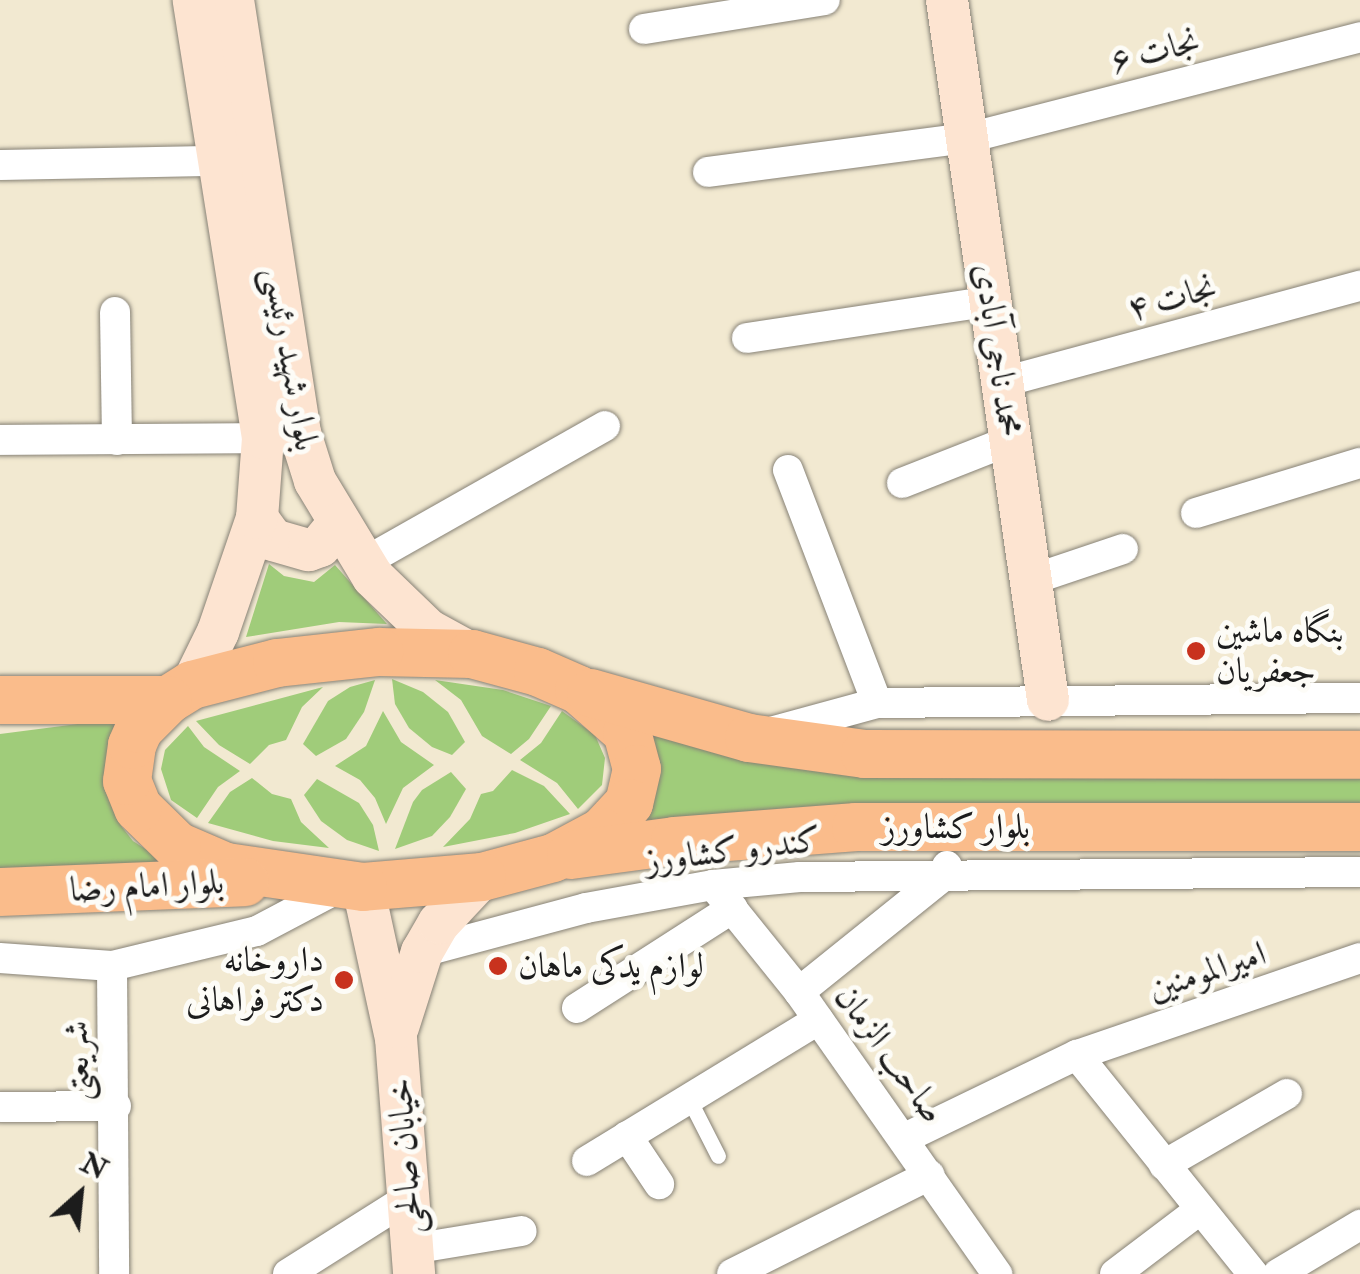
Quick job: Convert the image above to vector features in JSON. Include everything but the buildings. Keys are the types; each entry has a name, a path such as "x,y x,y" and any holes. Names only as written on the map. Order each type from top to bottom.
{"main road":[{"name":"بلوار شهید رئیسی","path":"180,692 218,632 257,518 263,438 194,0"},
{"name":"بلوار شهید رئیسی","path":"233,0 300,433 315,481 363,563 428,630 472,654"},
{"name":"محمد ناجی آبادی","path":"948,0 1048,700"},
{"path":"257,518 273,540 309,550 320,546 338,524"},
{"path":"0,700 180,692 276,664 336,655 472,654 538,672 579,690 626,732 638,769 636,788 629,803 602,832 553,858 482,877 353,886 294,879 202,858 161,834 138,808 127,780 132,745 139,728 180,692"},
{"name":"بلوار کشاورز","path":"579,690 749,738 864,754 1360,755"},
{"name":"بلوار کشاورز","path":"553,858 675,840 856,827 948,826 1359,862"},
{"path":"396,1038 422,952 439,923 482,877"},
{"name":"بلوار امام رضا","path":"0,892 294,879"},
{"path":"353,886 396,1038"},
{"name":"خیابان صالحی","path":"396,1038 413,1262"}],"street":[{"path":"644,29 826,0"},
{"name":"نجات ۶","path":"708,172 968,138 1360,37"},
{"path":"0,165 218,161"},
{"name":"نجات ۴","path":"1002,382 1360,286"},
{"path":"747,338 992,301"},
{"path":"115,312 118,440"},
{"path":"363,563 604,426"},
{"path":"0,440 263,438"},
{"path":"902,484 1011,440"},
{"path":"1196,513 1360,463"},
{"path":"788,470 877,702"},
{"path":"1031,580 1123,549"},
{"path":"1323,698 1360,685"},
{"path":"749,738 877,702 1360,698"},
{"path":"799,992 947,873 948,826"},
{"name":"کندرو کشاورز","path":"422,952 519,922 713,885 800,877 1359,862"},
{"name":"صاحب الزمان","path":"713,885 799,992 997,1274"},
{"path":"0,958 112,966 256,930 353,886"},
{"path":"577,1008 733,908"},
{"name":"امیرالمومنین","path":"905,1138 1077,1056 1360,958"},
{"name":"شریعتی","path":"112,966 116,1106 114,1274"},
{"path":"587,1161 818,1020"},
{"path":"1077,1056 1198,1211 1253,1274"},
{"path":"1164,1165 1288,1094"},
{"path":"0,1107 116,1106"},
{"path":"626,1136 658,1184"},
{"path":"732,1274 930,1175"},
{"path":"288,1274 408,1198"},
{"path":"1115,1274 1198,1211"},
{"path":"1278,1274 1360,1225"},
{"path":"413,1262 522,1231"}],"lane":[{"path":"688,1097 718,1156"}],"green space":[{"path":"269,564 284,576 314,582 335,565 387,624 339,622 246,637"},
{"path":"392,679 423,692 448,712 465,742 452,755 432,747 409,728 395,704"},
{"path":"375,680 364,712 346,739 316,756 303,744 328,701 350,687"},
{"path":"435,680 503,690 551,706 529,739 511,754 482,736 461,700"},
{"path":"323,687 302,707 286,740 269,745 250,764 219,745 196,721"},
{"path":"383,711 401,742 434,765 403,788 386,824 375,798 360,780 335,766 366,746"},
{"path":"562,711 595,735 605,758 602,785 578,809 557,783 520,760 541,743"},
{"path":"124,718 108,790 122,827 133,841 170,865 0,870 0,734"},
{"path":"188,726 204,747 240,771 218,787 197,818 171,800 161,769 165,750"},
{"path":"650,732 1360,776 1360,813 719,814 642,821 659,773"},
{"path":"512,770 544,786 570,814 515,833 443,847 470,819 481,794 493,791"},
{"path":"451,772 466,789 450,817 432,836 395,849 413,802 422,790"},
{"path":"252,778 272,794 291,799 301,822 329,848 273,841 208,823 230,792"},
{"path":"317,779 359,803 373,825 379,851 347,840 321,821 304,795"}],"place":[{"name":"بنگاه ماشین جعفریان","path":"1196,651"},
{"name":"لوازم یدکی ماهان","path":"498,966"},
{"name":"داروخانه دکتر فراهانی","path":"344,980"}]}
